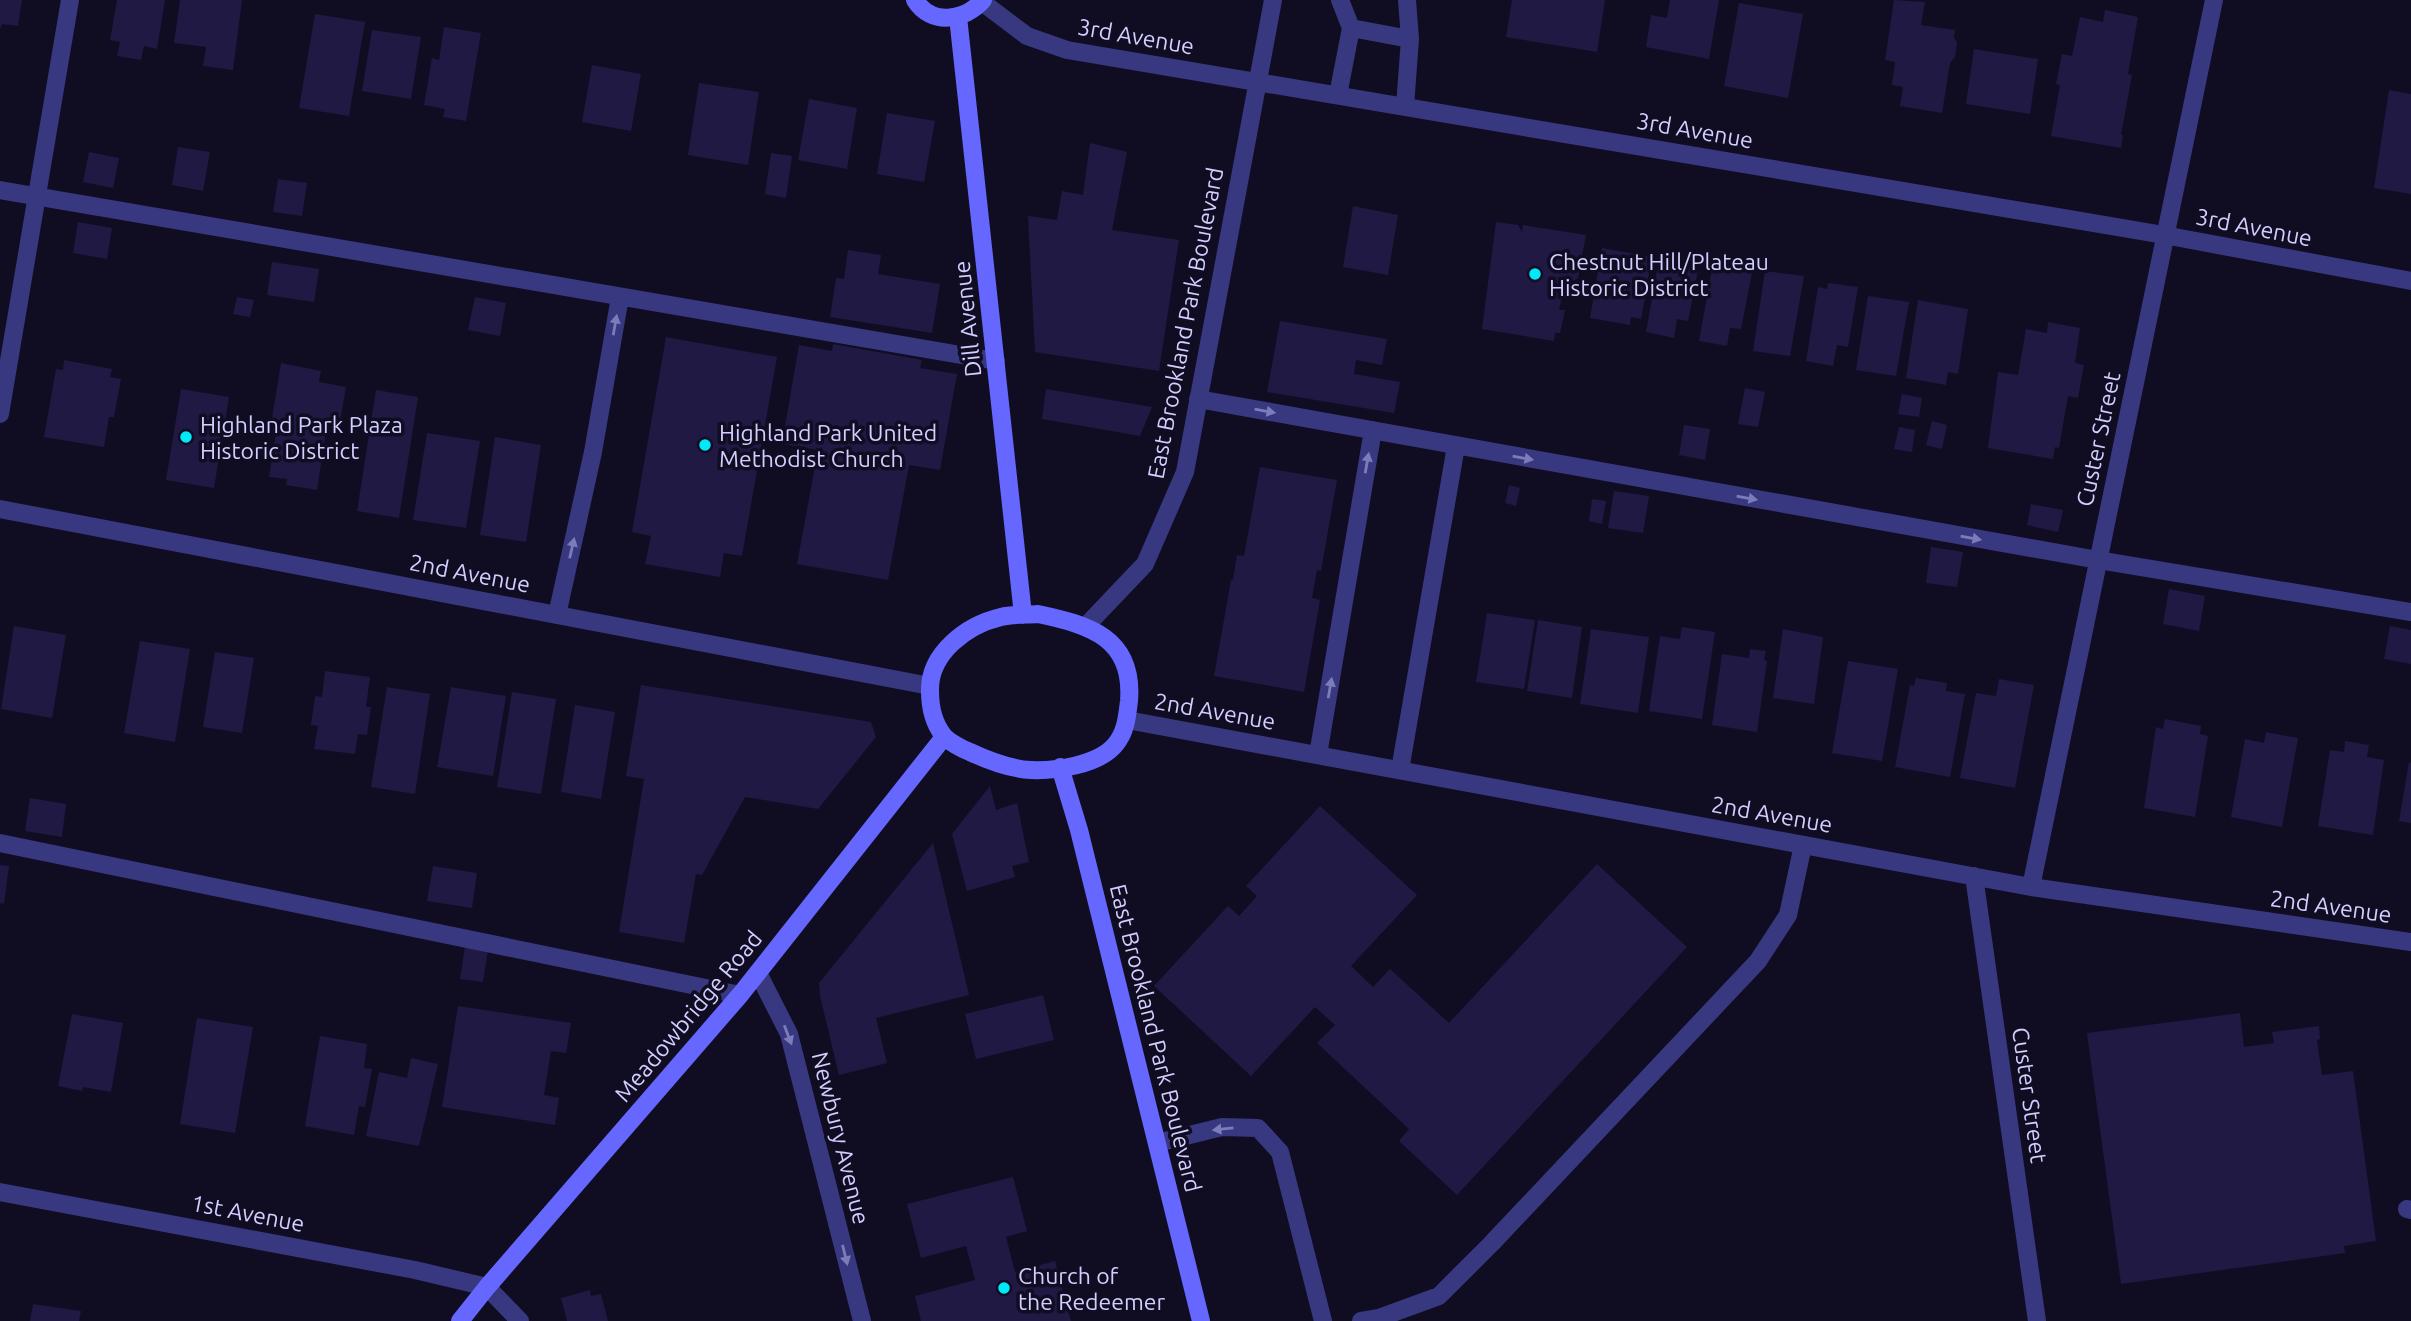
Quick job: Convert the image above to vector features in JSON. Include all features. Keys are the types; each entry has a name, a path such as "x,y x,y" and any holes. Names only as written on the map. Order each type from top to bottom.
{"main road":[{"path":"915,0 930,14 944,18 958,18 983,1"},
{"name":"Dill Avenue","path":"958,18 1023,615"},
{"path":"1038,614 1085,627 1106,636 1123,657 1130,684 1127,720 1121,738 1110,751 1090,762 1031,770 993,763 964,750 944,737 930,709 929,679 943,651 970,630 1002,617 1038,614"},
{"name":"Meadowbridge Road","path":"460,1321 740,995 944,737"},
{"name":"East Brookland Park Boulevard","path":"1060,767 1079,830 1201,1321"}],"street":[{"path":"0,414 71,0"},
{"name":"East Brookland Park Boulevard","path":"1085,627 1145,564 1185,472 1273,0"},
{"path":"1338,94 1351,28 1340,0"},
{"path":"1405,106 1410,38 1406,0"},
{"name":"Custer Street","path":"2031,887 2214,0"},
{"name":"3rd Avenue","path":"983,1 1027,36 1067,50 2164,235 2411,281"},
{"path":"1351,28 1410,38"},
{"path":"0,190 996,361"},
{"path":"557,615 593,452 620,297"},
{"path":"1198,400 2098,560 2411,612"},
{"path":"1318,755 1373,430"},
{"path":"1400,770 1456,446"},
{"name":"2nd Avenue","path":"0,509 930,686"},
{"name":"2nd Avenue","path":"1127,720 2031,887 2411,942"},
{"path":"0,843 740,995"},
{"path":"1362,1321 1379,1318 1439,1296 1502,1233 1758,961 1788,915 1803,845"},
{"name":"Custer Street","path":"1974,876 2037,1321"},
{"name":"Newbury Avenue","path":"758,973 789,1034 862,1321"},
{"path":"1157,1143 1222,1127 1258,1128 1280,1152 1323,1321"},
{"name":"1st Avenue","path":"0,1192 415,1270 487,1287"},
{"path":"487,1287 520,1321"}],"building":[{"path":"0,0 22,0 18,26 2,24 0,29"},
{"path":"117,0 165,0 157,49 144,46 141,60 117,56 120,42 110,40"},
{"path":"180,0 242,0 233,70 203,66 206,47 174,43"},
{"path":"1512,0 1605,0 1597,52 1506,37"},
{"path":"1670,0 1719,0 1709,59 1646,47 1651,15 1667,18"},
{"path":"1894,0 1925,2 1921,25 1955,30 1955,57 1950,63 1942,113 1900,106 1903,87 1892,85 1895,62 1885,60"},
{"path":"1739,3 1803,14 1788,98 1724,86"},
{"path":"2105,10 2138,17 2128,74 2132,75 2121,148 2051,136 2060,85 2056,84 2062,54 2072,56 2080,17 2103,22"},
{"path":"315,14 365,22 349,116 299,108"},
{"path":"444,27 481,33 466,121 443,117 445,109 424,105 432,58 439,60"},
{"path":"372,30 421,37 411,99 362,91"},
{"path":"1974,49 2038,59 2030,114 1966,104"},
{"path":"592,65 641,74 631,131 582,122"},
{"path":"699,83 759,92 748,165 688,155"},
{"path":"2389,90 2411,94 2411,194 2374,188"},
{"path":"809,99 857,108 847,169 798,160"},
{"path":"887,113 935,121 924,182 877,174"},
{"path":"1090,143 1127,152 1112,230 1179,240 1159,371 1035,352 1028,216 1057,220 1062,191 1083,195"},
{"path":"178,147 210,152 203,191 172,185"},
{"path":"89,152 119,158 113,188 83,182"},
{"path":"771,153 792,156 786,198 765,194"},
{"path":"278,179 307,183 302,216 273,212"},
{"path":"1353,206 1398,215 1388,275 1343,267"},
{"path":"78,222 112,228 107,259 73,253"},
{"path":"1496,222 1518,225 1522,232 1523,225 1586,235 1578,278 1564,286 1559,310 1565,310 1560,333 1555,333 1554,341 1482,329"},
{"path":"1602,248 1652,257 1641,319 1631,317 1630,325 1590,318"},
{"path":"848,250 881,255 878,274 940,284 932,333 830,317 836,278 844,279"},
{"path":"1670,254 1700,260 1688,321 1677,319 1674,338 1646,332 1659,259 1669,261"},
{"path":"272,262 319,269 314,302 267,295"},
{"path":"1723,263 1753,268 1741,329 1730,328 1727,346 1699,341 1712,268 1722,270"},
{"path":"1765,271 1804,276 1790,356 1753,351"},
{"path":"1828,283 1858,287 1848,347 1837,345 1833,366 1806,361 1818,287 1827,289"},
{"path":"1868,296 1909,302 1896,376 1856,370"},
{"path":"237,297 254,300 250,317 233,314"},
{"path":"475,297 506,303 500,336 468,330"},
{"path":"1918,300 1968,309 1958,374 1948,372 1946,385 1906,378"},
{"path":"1280,321 1387,339 1382,365 1356,360 1354,374 1400,382 1394,413 1267,392"},
{"path":"2048,322 2080,328 2075,363 2084,365 2078,398 2068,396 2059,448 2055,447 2053,459 1988,448 1998,372 2018,375 2026,329 2047,333"},
{"name":"Highland Park United Methodist Church","path":"666,337 777,357 742,556 724,553 720,577 645,564 651,536 632,532"},
{"path":"833,344 922,360 920,368 957,374 940,470 909,465 888,580 797,564 818,450 782,444 799,345 832,351"},
{"path":"64,360 112,369 110,377 121,379 114,417 109,417 104,447 44,437 56,369 63,370"},
{"path":"281,363 321,371 319,382 346,387 338,433 326,431 317,490 286,485 287,479 269,477 278,420 272,418"},
{"path":"1745,388 1765,392 1758,427 1738,424"},
{"path":"181,389 229,397 214,488 166,480"},
{"path":"1046,389 1152,407 1140,436 1042,419"},
{"path":"376,390 418,397 399,518 357,511"},
{"path":"1902,394 1922,398 1919,417 1898,414"},
{"path":"1932,421 1947,425 1942,449 1926,445"},
{"path":"1684,425 1710,429 1705,460 1679,455"},
{"path":"1899,427 1915,430 1912,452 1894,449"},
{"path":"427,433 480,441 466,528 413,520"},
{"path":"495,437 541,445 526,542 480,535"},
{"path":"1260,467 1337,480 1321,571 1317,570 1312,598 1320,600 1304,692 1214,676 1231,580 1237,555 1244,556"},
{"path":"1509,485 1520,488 1516,506 1505,503"},
{"path":"1614,491 1649,496 1643,533 1608,528"},
{"path":"1592,499 1606,501 1602,524 1589,521"},
{"path":"2031,504 2063,510 2058,532 2027,525"},
{"path":"1931,547 1963,552 1957,587 1926,583"},
{"path":"2169,589 2205,596 2199,631 2163,624"},
{"path":"1487,613 1535,620 1524,689 1476,682"},
{"path":"1538,620 1582,627 1572,698 1527,691"},
{"path":"14,626 66,635 52,718 1,709"},
{"path":"2390,626 2411,630 2411,664 2384,659"},
{"path":"1682,627 1715,632 1702,719 1649,711 1660,636 1680,639"},
{"path":"1591,629 1649,637 1638,713 1580,704"},
{"path":"1783,629 1823,637 1814,704 1773,698"},
{"path":"140,641 190,649 175,742 124,733"},
{"path":"1750,649 1766,651 1764,660 1767,661 1757,732 1712,725 1722,654 1749,658"},
{"path":"215,652 254,658 242,733 203,727"},
{"path":"1848,661 1898,669 1882,761 1832,753"},
{"path":"325,671 370,677 366,707 371,707 367,735 358,734 355,754 314,749 318,726 311,725 315,696 322,697"},
{"path":"1916,678 1947,683 1946,691 1965,694 1950,777 1895,767 1910,685 1914,686"},
{"path":"1999,679 2034,685 2015,788 1960,778 1976,693 1996,696"},
{"path":"641,685 871,722 876,737 818,809 745,797 702,875 696,874 684,943 619,932 644,779 626,776"},
{"path":"387,687 430,694 415,794 371,787"},
{"path":"451,687 506,696 493,776 437,767"},
{"path":"512,692 556,699 541,794 497,787"},
{"path":"575,705 615,712 601,799 561,792"},
{"path":"2165,719 2201,726 2200,734 2208,736 2195,817 2144,808 2156,727 2163,729"},
{"path":"2266,732 2298,738 2282,827 2231,817 2245,739 2264,743"},
{"path":"2345,741 2369,745 2367,757 2384,760 2373,835 2318,826 2330,750 2344,752"},
{"path":"2409,762 2411,763 2411,823 2399,821"},
{"path":"990,786 996,810 1017,803 1029,862 1012,866 1015,877 967,891 952,834"},
{"path":"30,798 66,804 62,837 25,831"},
{"path":"1320,806 1417,895 1351,966 1373,987 1390,969 1449,1023 1597,864 1687,947 1457,1195 1399,1141 1409,1129 1317,1043 1335,1025 1315,1007 1251,1076 1154,986 1228,906 1239,916 1257,896 1246,886"},
{"path":"933,843 969,995 876,1018 887,1063 839,1075 819,983"},
{"path":"0,865 9,866 4,904 0,903"},
{"path":"433,866 477,873 472,908 427,901"},
{"path":"465,947 488,950 483,982 460,979"},
{"path":"1043,995 1054,1040 976,1059 965,1014"},
{"path":"458,1006 571,1023 566,1053 551,1051 544,1095 559,1098 555,1125 442,1107"},
{"path":"2240,1013 2244,1047 2274,1043 2272,1032 2319,1026 2320,1039 2317,1040 2322,1075 2353,1071 2376,1241 2344,1246 2345,1253 2121,1284 2087,1033"},
{"path":"72,1014 123,1023 111,1092 83,1087 82,1091 58,1086"},
{"path":"197,1018 253,1027 235,1133 180,1124"},
{"path":"320,1036 367,1044 364,1068 372,1069 365,1107 359,1106 354,1135 305,1126"},
{"path":"411,1058 438,1064 419,1146 366,1136 379,1072 407,1078"},
{"path":"1013,1177 1027,1231 1006,1237 1015,1272 1055,1261 1071,1321 921,1321 915,1296 975,1280 966,1246 921,1258 907,1204"},
{"path":"590,1290 591,1296 601,1294 608,1321 567,1321 561,1298"},
{"path":"33,1304 81,1311 79,1321 30,1321"}],"place":[{"name":"Chestnut Hill/Plateau Historic District","path":"1535,274"},
{"name":"Highland Park Plaza Historic District","path":"186,437"},
{"name":"Highland Park United Methodist Church","path":"705,445"},
{"name":"Church of the Redeemer","path":"1004,1288"}]}
